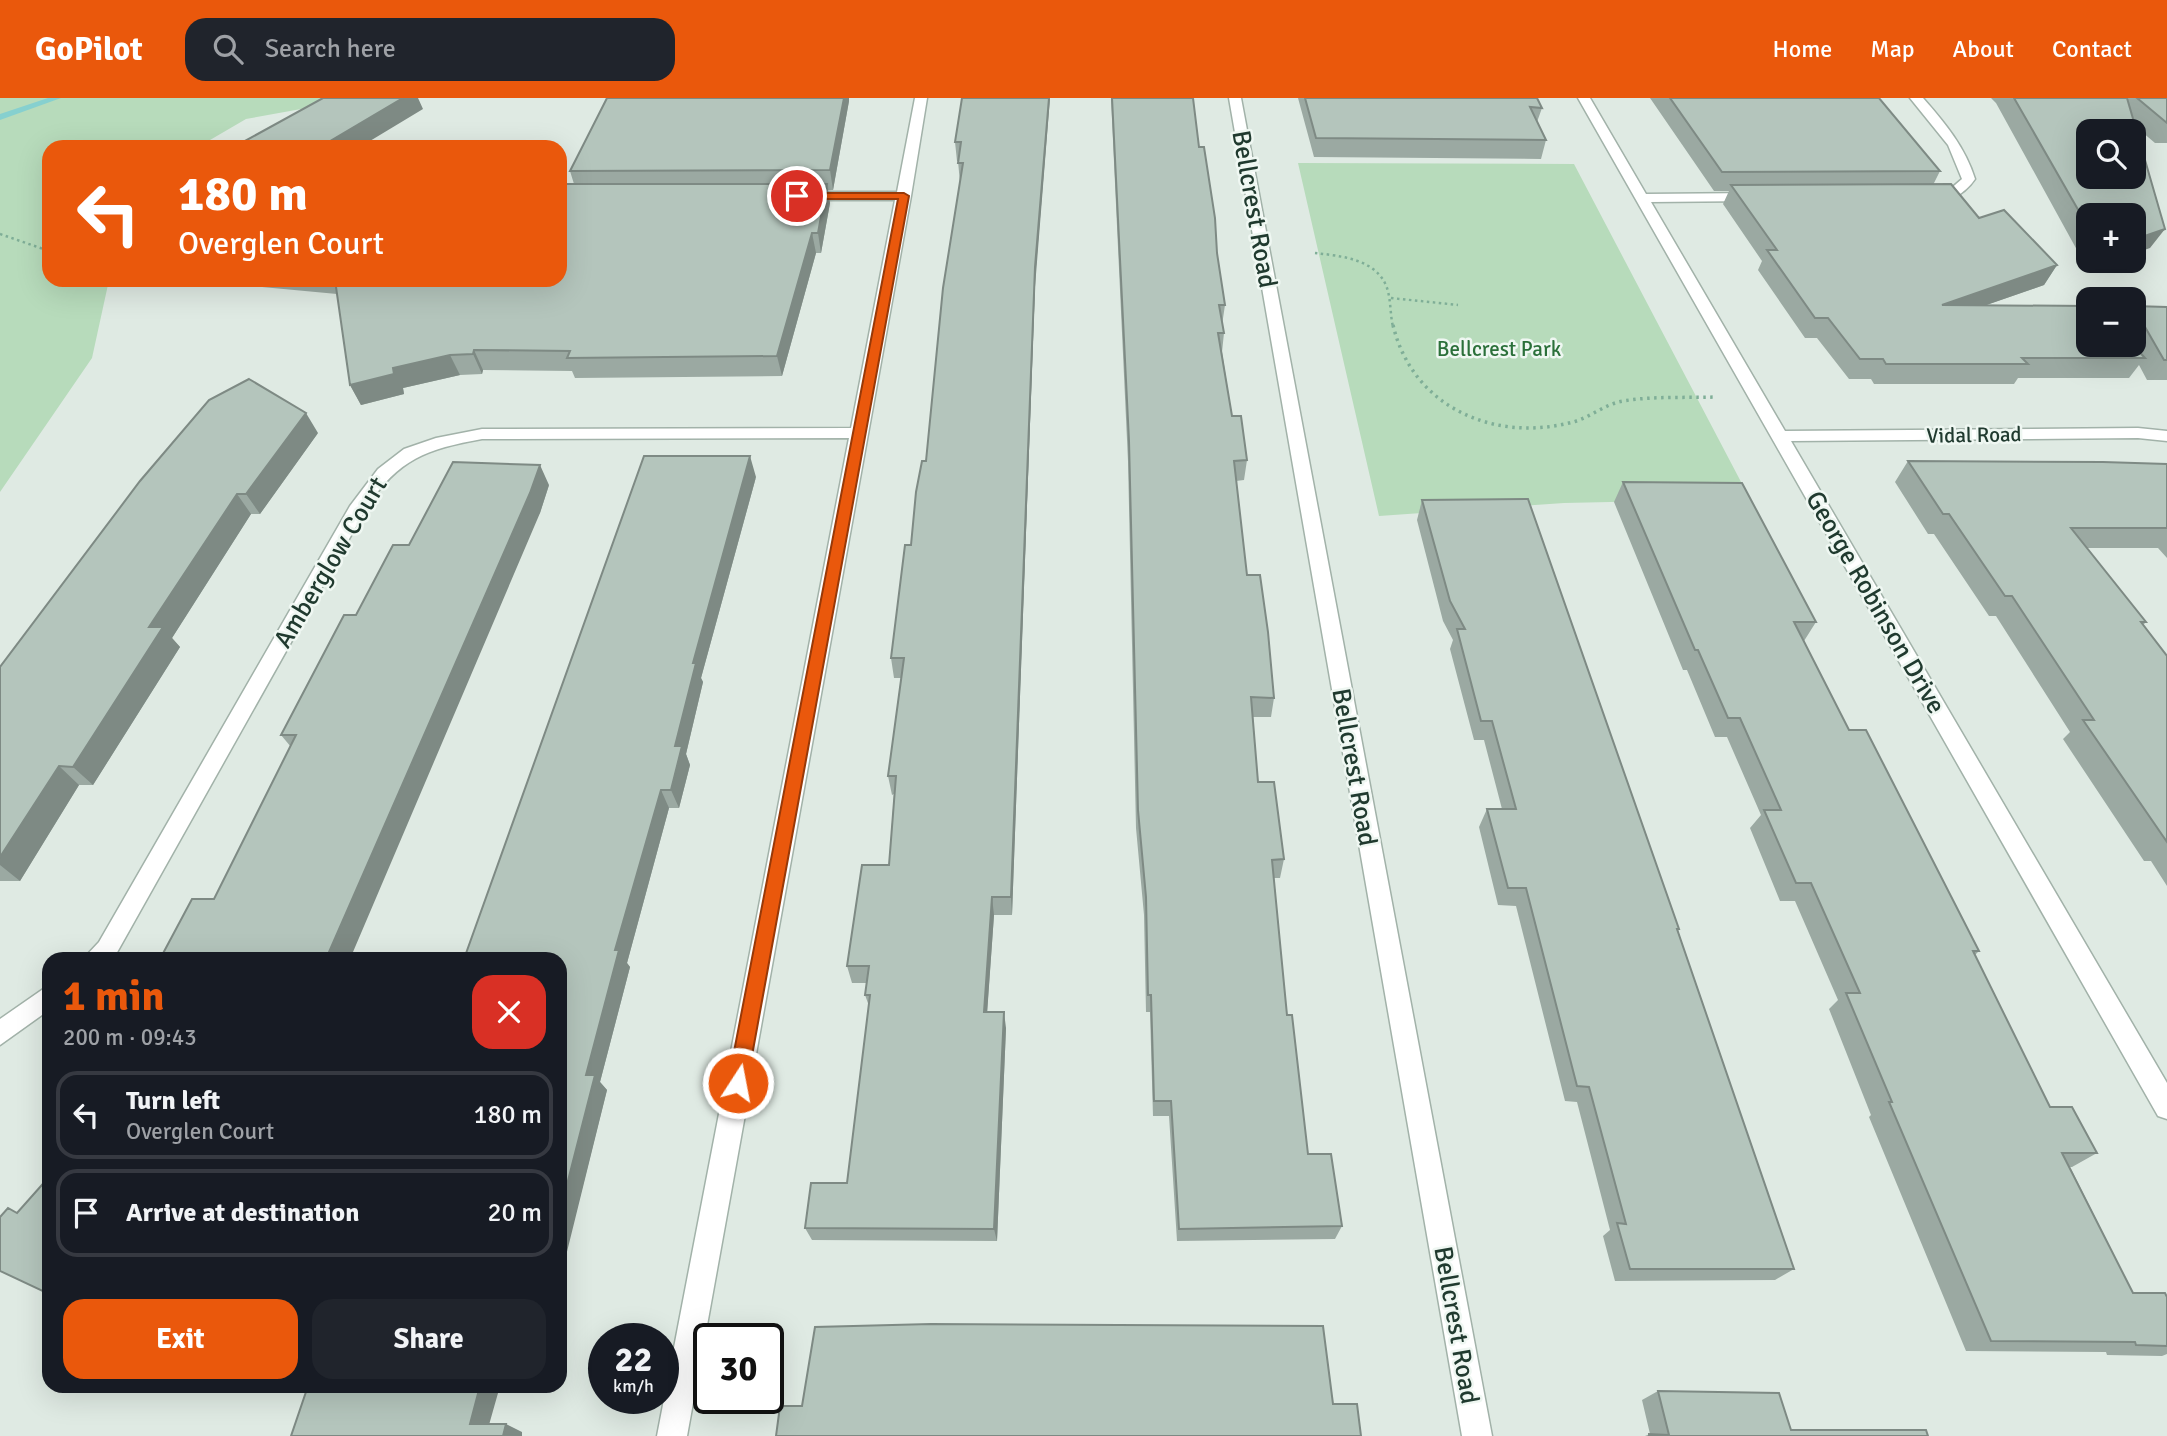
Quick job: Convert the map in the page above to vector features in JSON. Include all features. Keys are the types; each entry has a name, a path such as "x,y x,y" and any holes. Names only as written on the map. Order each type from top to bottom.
{"street":[{"path":"672,1436 921,98"},
{"name":"Bellcrest Road","path":"1236,98 1477,1436"},
{"name":"George Robinson Drive","path":"1584,98 2167,1107"},
{"path":"1916,98 1946,130 1965,162 1969,179 1959,192 1948,197 1917,197"},
{"path":"781,196 904,196"},
{"path":"1640,198 1765,197"},
{"name":"Amberglow Court","path":"103,952 359,506 376,478 391,464 410,453 446,440 482,434 859,433"},
{"name":"Vidal Road","path":"1780,436 2138,433 2167,436"},
{"path":"0,1034 42,1001"}],"path":[{"path":"0,234 42,249"},
{"path":"1315,253 1342,257 1378,274 1391,298 1393,329 1418,381 1436,399 1461,415 1494,426 1530,428 1569,424 1598,414 1612,403 1702,398"},
{"path":"1391,298 1458,305"}],"green space":[{"path":"0,98 362,98 246,119 210,140 42,140 42,287 107,287 92,358 0,492"},
{"name":"Bellcrest Park","path":"1298,163 1574,164 1750,499 1564,503 1379,516"}],"building":[{"path":"323,98 403,98 332,140 247,140"},
{"path":"607,98 844,98 830,170 570,171"},
{"path":"962,98 1049,98 1035,267 1011,897 992,897 984,1012 1004,1012 994,1229 805,1228 811,1183 847,1183 870,995 865,995 869,966 847,966 862,865 889,865 896,776 888,776 904,658 891,658 905,545 911,545 916,492 922,461 926,461 943,288 963,163 958,163 961,142 955,142"},
{"path":"1112,98 1193,98 1199,147 1204,147 1225,305 1219,305 1224,333 1218,333 1232,416 1241,416 1247,460 1234,461 1247,575 1260,575 1268,632 1274,698 1251,697 1258,782 1274,782 1284,859 1272,860 1287,1015 1292,1015 1308,1154 1331,1154 1342,1226 1179,1229 1171,1101 1154,1101 1146,897 1138,810 1129,441"},
{"path":"1305,98 1537,98 1542,108 1530,107 1546,140 1316,138"},
{"path":"1670,98 1879,98 1940,171 1722,172"},
{"path":"2014,98 2127,98 2133,119 2076,119 2076,189 2146,189 2146,164 2165,229 2146,236 2146,203 2076,203 2076,206"},
{"path":"2137,98 2167,98 2167,123"},
{"path":"567,184 827,184 818,233 812,233 777,356 567,358 570,351 474,350 473,354 450,355 393,368 394,374 350,385 336,287 567,287"},
{"path":"1951,184 1979,218 2004,210 2057,265 1942,305 2076,306 2076,357 2145,358 2022,358 2028,364 1886,364 1883,359 1860,359 1828,318 1815,318 1767,250 1777,250 1731,185"},
{"path":"2146,306 2167,307 2167,360 2164,360 2146,329"},
{"path":"249,379 306,413 246,494 237,494 149,627 163,627 73,767 59,766 0,857 0,667 140,481 209,400"},
{"path":"644,456 750,456 693,663 696,663 675,746 682,746 671,790 661,790 615,950 619,950 586,1075 595,1075 567,1185 567,952 467,952"},
{"path":"1908,461 2167,464 2167,528 2071,528 2146,622 2141,622 2167,656 2167,842 2083,720 2094,720 2012,596 2005,596 1949,514 1943,514"},
{"path":"453,462 540,465 329,952 164,952 192,899 214,899 296,735 281,735 344,615 356,615 393,545 409,545"},
{"path":"1623,482 1742,483 1816,622 1794,622 1849,730 1866,730 1979,951 1973,951 2050,1107 2072,1107 2097,1153 2062,1153 2133,1293 2165,1293 2167,1346 2136,1345 2135,1342 1991,1341 1889,1102 1892,1102 1846,993 1860,993 1811,883 1796,883 1764,810 1781,810 1740,718 1728,718 1698,650 1695,650"},
{"path":"1528,499 1679,929 1794,1269 1630,1269 1617,1223 1626,1224 1589,1087 1577,1086 1526,888 1508,888 1487,809 1516,809 1492,721 1481,721 1457,629 1465,629 1450,601 1422,500"},
{"path":"42,1185 42,1291 0,1271 0,1217 8,1208 17,1213"},
{"path":"931,1324 1323,1326 1333,1404 1357,1404 1361,1436 776,1436 779,1414 784,1414 784,1406 802,1406 815,1327"},
{"path":"1658,1391 1779,1393 1791,1430 1926,1430 1928,1436 1649,1436 1669,1435"},
{"path":"306,1393 478,1393 470,1424 506,1424 503,1436 291,1436"}],"waterway":[{"path":"0,117 57,98"}],"route":[{"path":"738,1083 904,196 797,196"}]}
